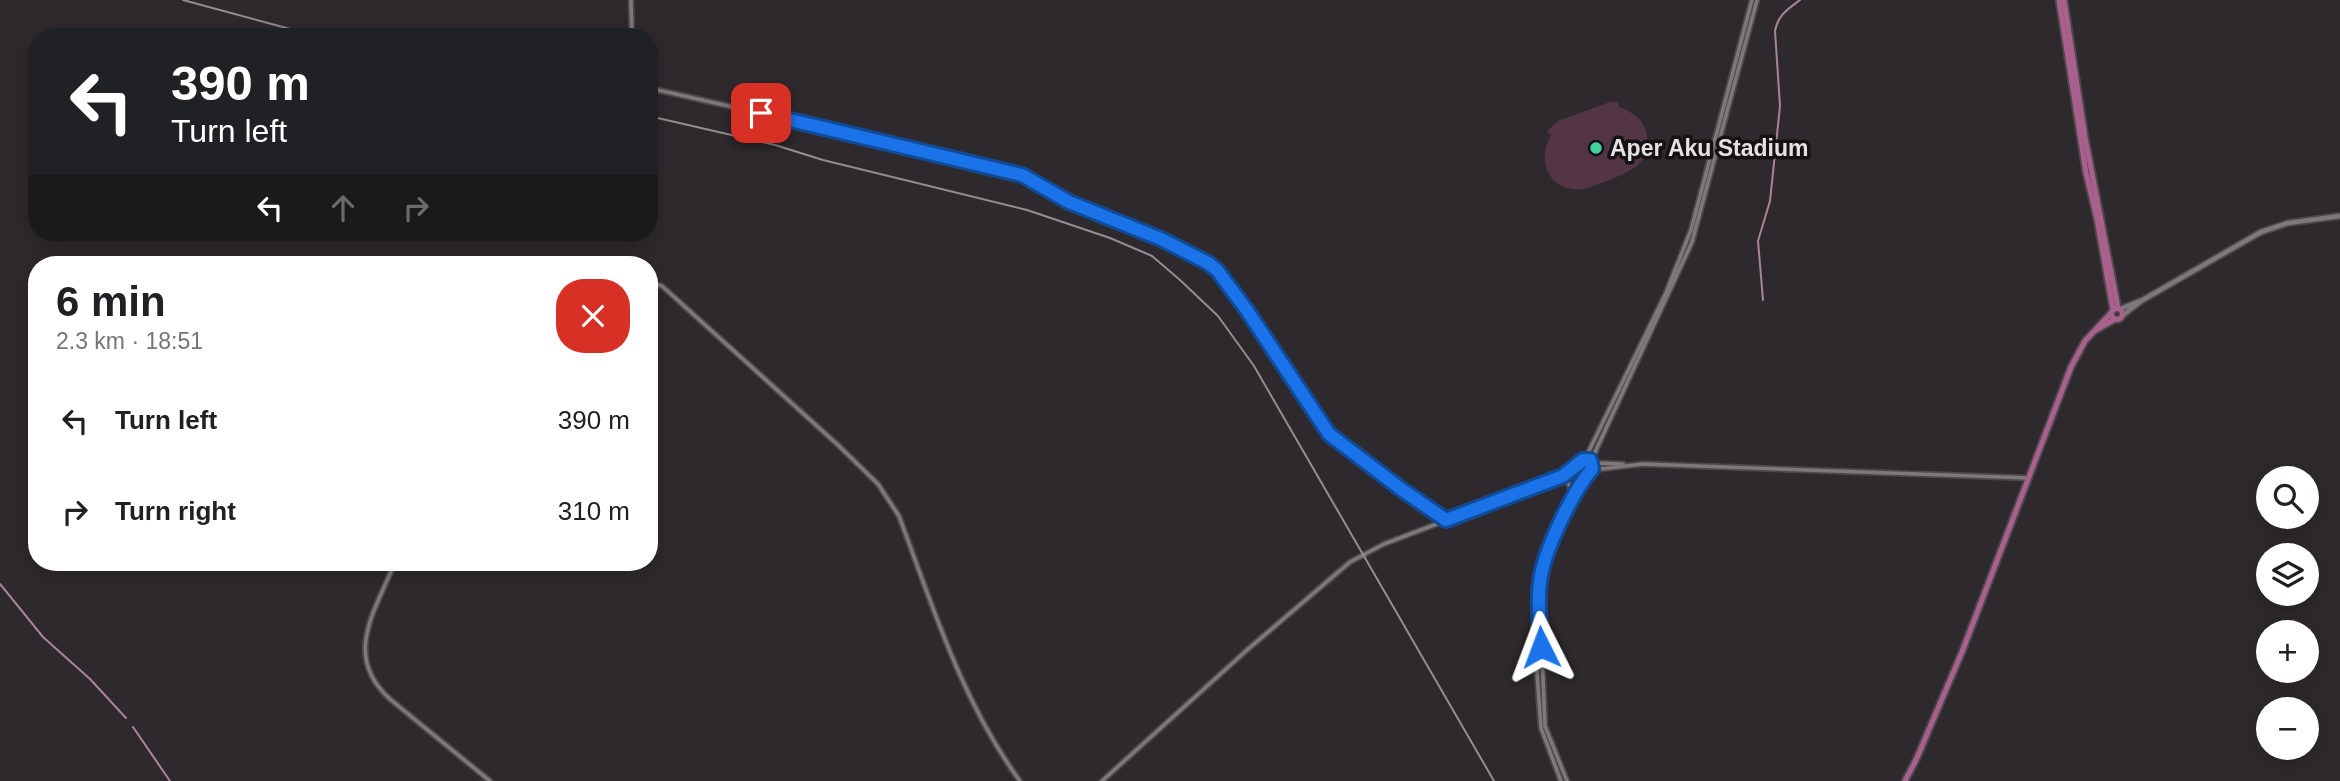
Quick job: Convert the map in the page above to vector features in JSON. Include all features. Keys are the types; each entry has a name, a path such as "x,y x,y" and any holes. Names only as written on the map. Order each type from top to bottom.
{"main road":[{"path":"2062,0 2082,129 2117,313"},
{"path":"1905,781 1962,652 2067,376 2093,331 2117,313 2260,232 2288,223 2340,216"}],"street":[{"path":"631,0 632,28"},
{"path":"1562,477 1585,459 1666,293 1690,230 1754,0"},
{"path":"1567,781 1545,726 1539,584 1544,562 1551,543 1590,471 1692,243 1754,0"},
{"path":"658,91 1022,175 1069,202 1161,239 1208,263 1217,270 1246,309 1329,434 1446,520"},
{"path":"658,285 838,445 882,489 899,516 974,708 1020,781"},
{"path":"1585,459 1625,465 2029,478"},
{"path":"1561,781 1541,728 1533,600 1536,569 1541,554 1582,472 1579,465"},
{"path":"1102,781 1342,569 1384,544 1562,477 1625,465"},
{"path":"1562,477 1568,482 1572,492"},
{"path":"391,571 367,632 364,649 372,678 391,700 490,781"}],"shaded area":[{"name":"Aper Aku Stadium","path":"1610,102 1618,102 1619,107 1634,114 1641,121 1647,136 1646,154 1628,172 1588,188 1572,189 1556,182 1546,168 1545,152 1551,135 1547,131 1558,121"}],"waterway":[{"path":"1763,300 1758,241 1770,201 1780,106 1775,31 1781,17 1800,0"},
{"path":"0,584 43,637 90,679 126,718"},
{"path":"133,727 170,781"}],"railway":[{"path":"183,0 287,28"},
{"path":"658,118 775,145 823,160 1027,210 1110,238 1152,256 1218,316 1254,366 1494,781"}],"place":[{"name":"Aper Aku Stadium","path":"1596,148"}],"route":[{"path":"761,113 1022,175 1069,202 1161,239 1208,263 1227,281 1329,434 1446,520 1563,476 1583,460 1590,460 1592,469 1561,522 1544,562 1539,584 1541,647"}]}
